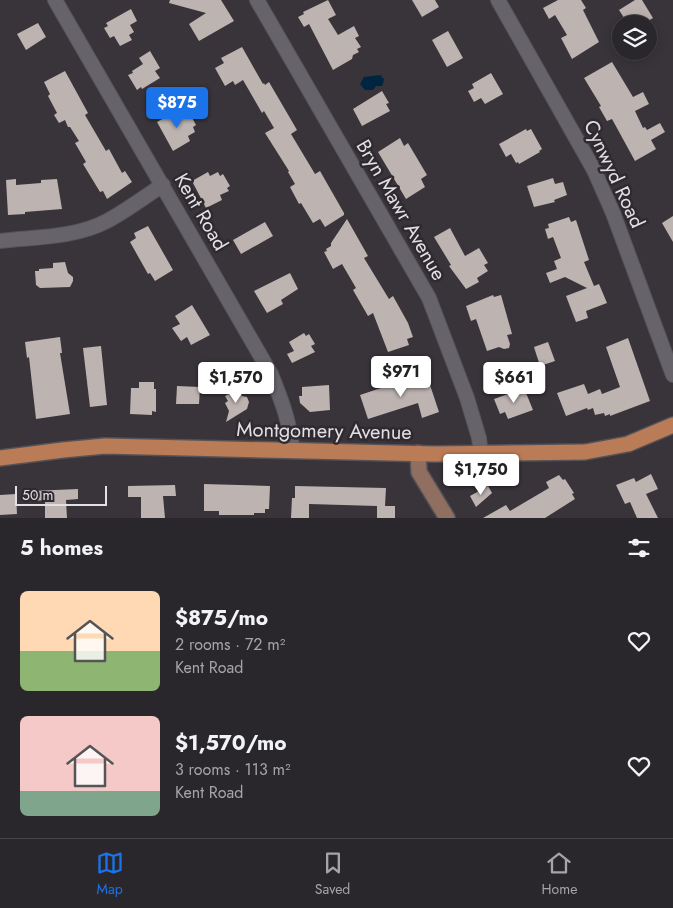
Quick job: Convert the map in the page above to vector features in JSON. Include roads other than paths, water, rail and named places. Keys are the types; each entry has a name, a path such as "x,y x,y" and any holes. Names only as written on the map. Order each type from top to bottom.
{"main road":[{"name":"Montgomery Avenue","path":"0,458 105,446 418,454 585,452 628,444 673,426"}],"street":[{"name":"Kent Road","path":"55,0 271,374 292,435 292,451"},
{"name":"Bryn Mawr Avenue","path":"257,0 429,298 467,398 480,438 481,453"},
{"name":"Cynwyd Road","path":"498,0 594,170 620,231 673,375"},
{"path":"0,241 61,235 84,230 106,222 163,185"},
{"path":"418,454 420,472 447,518"}],"water":[{"path":"381,75 384,78 382,86 376,86 373,90 365,90 360,84 364,77"}]}
